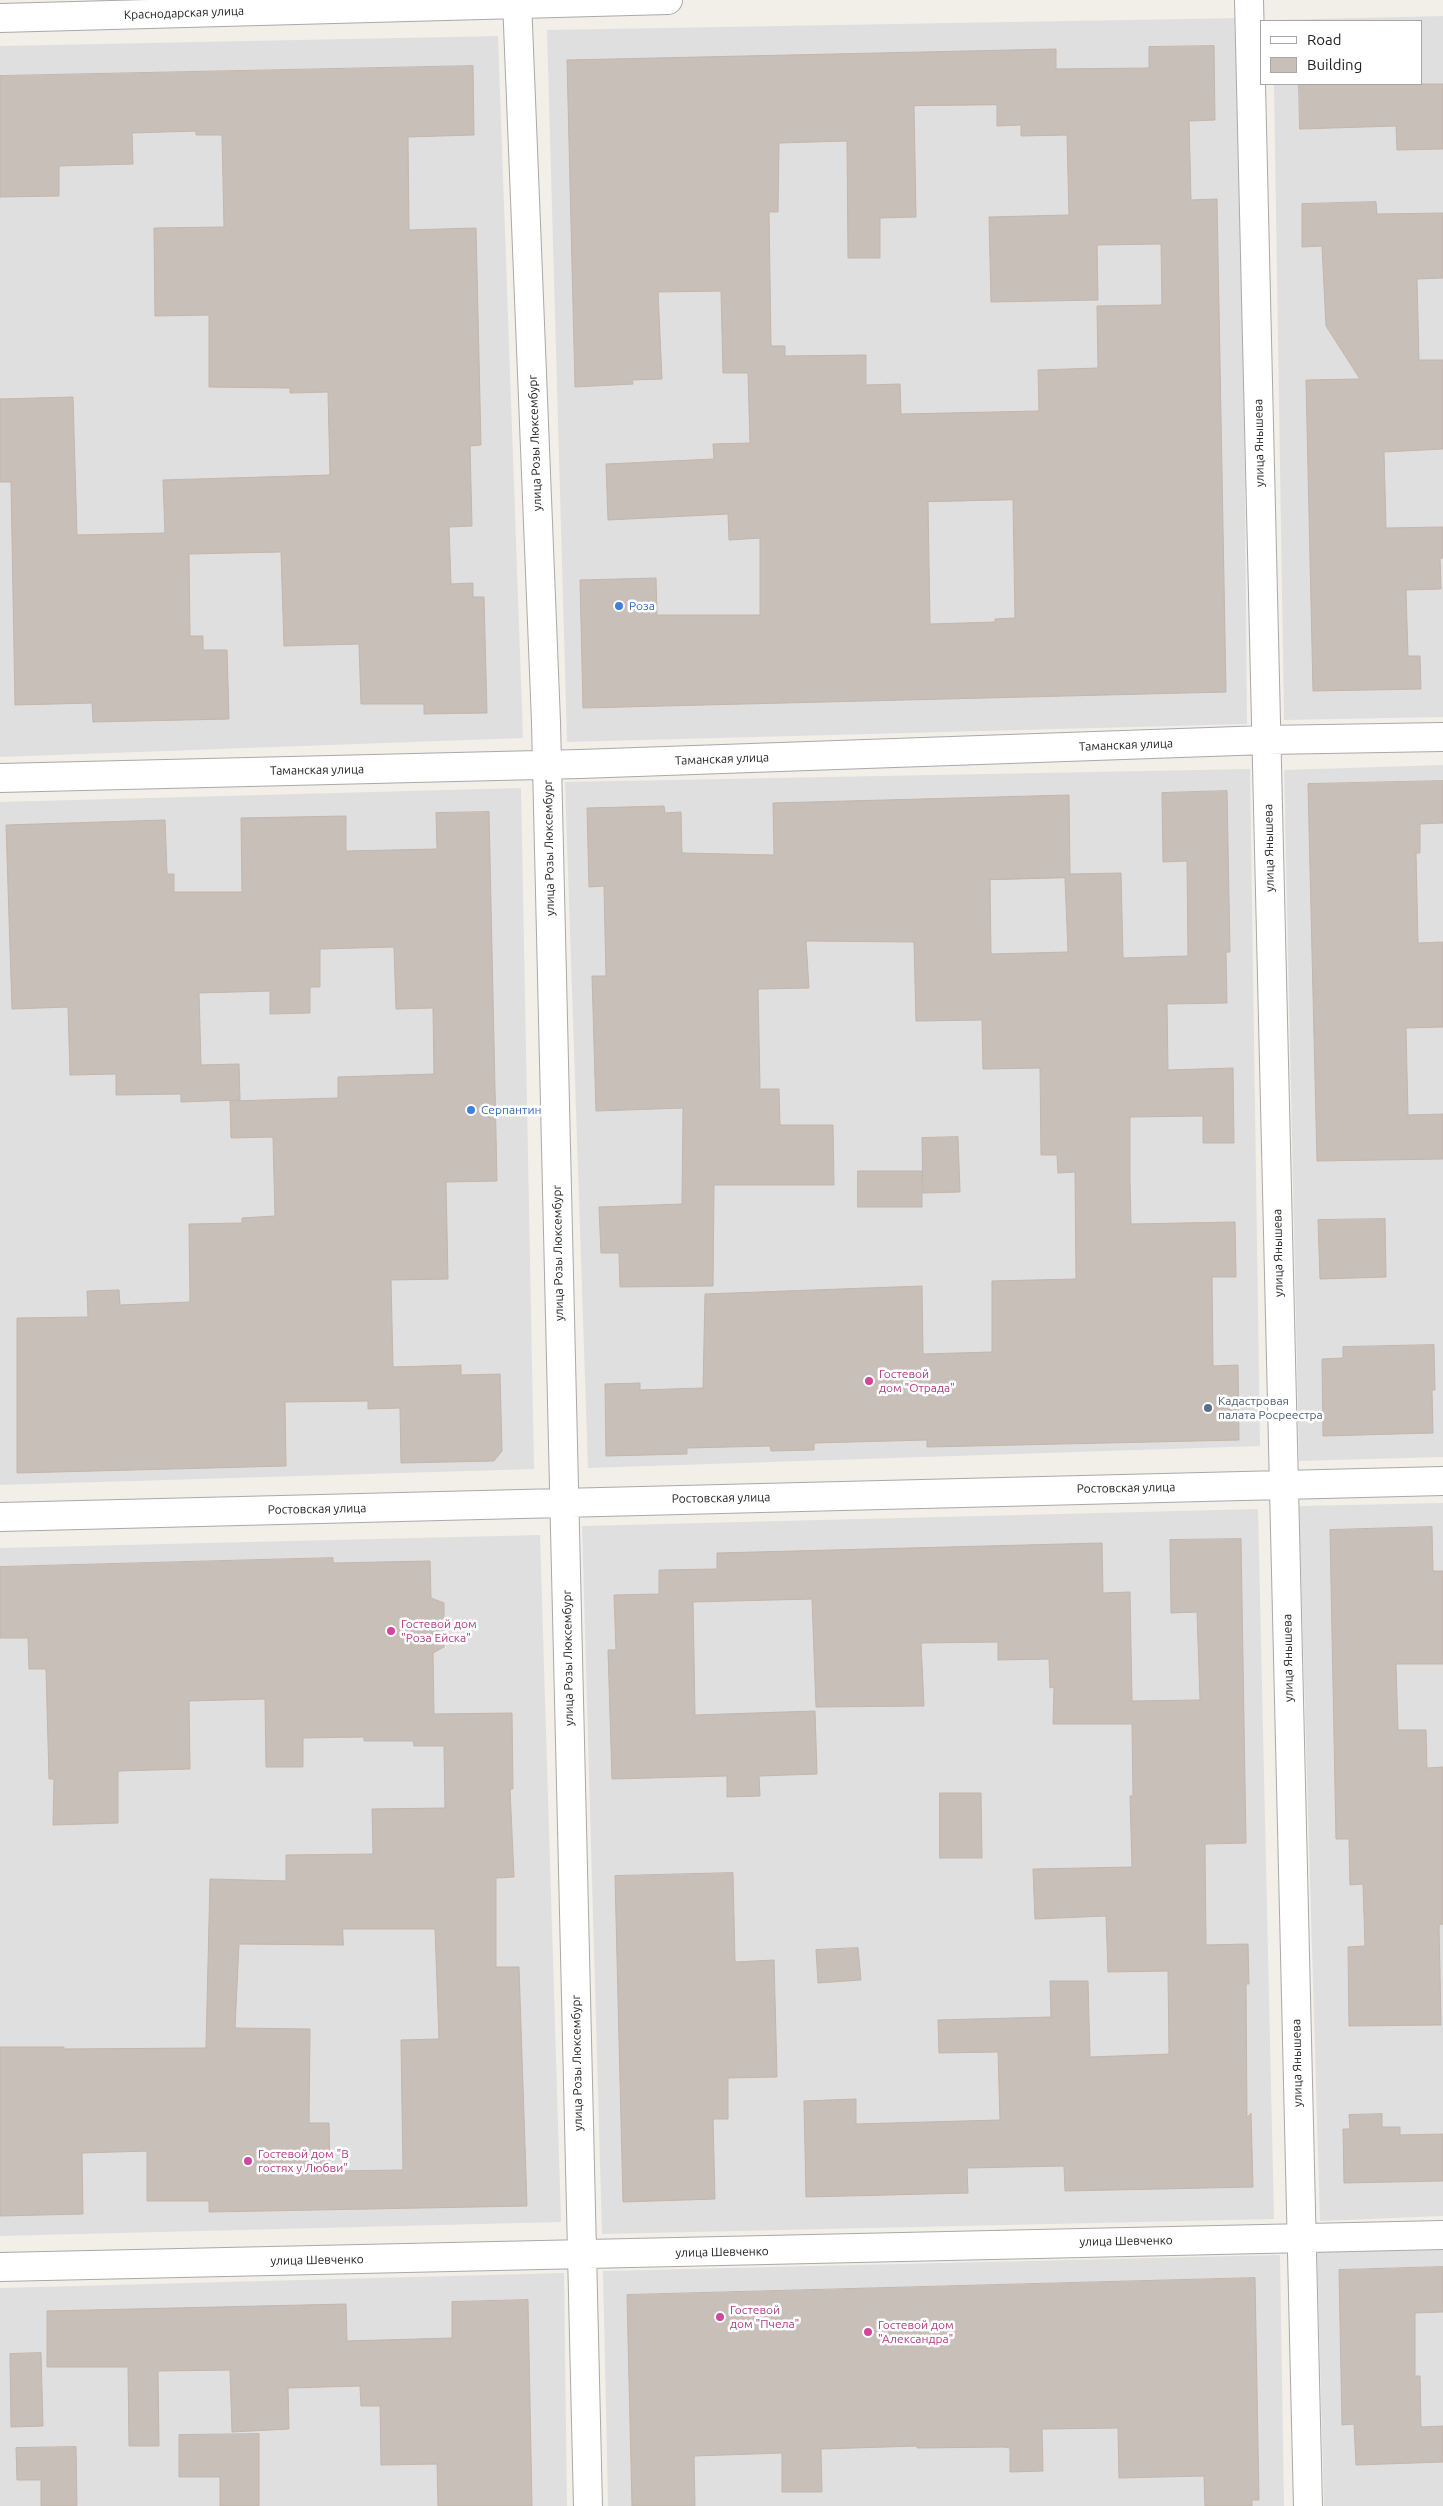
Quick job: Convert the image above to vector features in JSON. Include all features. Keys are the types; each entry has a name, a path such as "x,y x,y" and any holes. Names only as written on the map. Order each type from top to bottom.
{"street":[{"name":"Краснодарская улица","path":"0,18 517,2 668,0"},
{"name":"улица Янышева","path":"1248,0 1308,2506"},
{"name":"улица Розы Люксембург","path":"517,2 547,764 588,2506"},
{"name":"Таманская улица","path":"0,778 547,764 1266,740 1443,737"},
{"name":"Ростовская улица","path":"0,1517 1443,1481"},
{"name":"улица Шевченко","path":"0,2267 1443,2235"}],"shaded area":[{"path":"1443,16 1443,717 1284,720 1274,85 1423,85 1423,20 1273,20"},
{"path":"1241,18 1247,724 567,742 547,30"},
{"path":"498,36 523,738 0,757 0,46"},
{"path":"1443,765 1443,1457 1299,1461 1284,770"},
{"path":"1250,769 1260,1446 588,1468 565,782"},
{"path":"521,788 534,1469 0,1485 0,802"},
{"path":"1443,1503 1443,2216 1320,2221 1299,1506"},
{"path":"1258,1509 1274,2219 602,2234 582,1526"},
{"path":"540,1535 561,2222 0,2236 0,1548"},
{"path":"1443,2250 1443,2506 1324,2506 1317,2252"},
{"path":"1280,2255 1284,2506 608,2506 603,2271"},
{"path":"564,2273 567,2506 0,2506 0,2288"}],"building":[{"path":"1214,46 1215,120 1189,121 1191,200 1217,199 1226,692 583,708 580,580 656,578 657,615 760,615 760,538 729,540 728,514 608,520 606,464 714,459 713,444 750,443 748,373 723,373 721,291 658,292 662,379 632,380 633,384 575,387 567,60 1056,49 1056,69 1149,68 1149,47","holes":["997,105 997,126 1021,125 1021,136 1067,135 1069,215 989,217 991,302 1098,300 1097,245 1161,244 1162,305 1097,306 1098,368 1038,370 1039,411 901,414 900,384 866,385 866,355 785,356 785,346 771,346 769,212 778,212 779,143 847,141 848,258 880,258 880,218 916,217 914,106","1013,500 1015,618 995,619 995,622 930,624 928,502"]},
{"path":"473,66 474,135 408,137 409,230 476,228 481,445 470,446 472,526 449,527 451,584 473,583 473,597 484,597 487,713 424,714 424,704 361,704 359,644 284,646 281,552 189,554 190,636 203,636 203,650 227,650 229,719 93,722 92,703 15,705 11,482 0,482 0,399 73,397 77,535 165,533 163,480 330,475 328,392 290,393 290,388 209,387 209,315 155,316 154,228 224,227 222,135 196,135 196,131 132,133 133,164 59,166 59,196 0,197 0,76"},
{"path":"1443,84 1443,149 1397,150 1396,126 1300,129 1299,85"},
{"path":"1376,202 1377,214 1443,213 1443,278 1417,279 1419,360 1443,360 1443,449 1384,452 1386,528 1443,527 1443,558 1440,558 1441,589 1406,590 1408,656 1420,656 1421,689 1313,691 1306,380 1360,379 1326,326 1322,246 1302,247 1302,204"},
{"path":"1443,781 1443,823 1420,824 1420,853 1416,853 1418,943 1443,942 1443,1027 1406,1028 1408,1115 1443,1114 1443,1159 1317,1161 1308,784"},
{"path":"1227,791 1230,952 1226,952 1227,1003 1167,1004 1168,1070 1233,1068 1234,1143 1203,1143 1203,1116 1130,1117 1131,1224 1235,1222 1236,1277 1212,1277 1213,1366 1238,1365 1239,1440 927,1447 927,1440 814,1443 814,1450 771,1451 770,1446 687,1448 687,1454 606,1456 605,1384 640,1383 640,1390 703,1388 705,1294 922,1286 923,1354 992,1352 992,1281 1076,1279 1075,1172 1058,1173 1057,1155 1041,1155 1040,1068 983,1069 982,1020 916,1021 914,942 806,941 809,988 758,989 760,1089 779,1089 780,1125 833,1125 834,1185 714,1185 713,1286 620,1287 619,1253 601,1253 599,1207 682,1204 683,1108 596,1111 592,976 606,976 604,886 589,887 587,808 664,806 665,813 681,812 682,853 774,855 773,803 1069,795 1070,874 1121,873 1123,958 1188,956 1187,861 1163,862 1162,793","holes":["1065,878 1068,952 991,954 990,880"]},
{"path":"489,812 497,1181 446,1182 448,1279 391,1280 393,1367 461,1365 461,1375 500,1374 502,1451 494,1461 401,1463 400,1408 368,1409 368,1401 285,1402 286,1466 17,1473 17,1318 88,1317 87,1291 119,1290 120,1305 190,1302 189,1224 242,1223 242,1218 275,1216 273,1137 231,1138 230,1101 338,1098 338,1077 434,1074 433,1008 396,1009 394,947 320,949 320,987 310,987 310,1013 270,1014 270,991 199,993 201,1065 239,1064 240,1100 181,1102 181,1094 116,1095 116,1074 70,1075 68,1007 12,1009 6,825 165,820 167,874 174,874 174,892 242,892 241,818 346,816 346,851 437,849 436,813"},
{"path":"958,1137 960,1192 923,1193 922,1138"},
{"path":"858,1171 922,1171 922,1207 858,1207"},
{"path":"1385,1219 1386,1277 1320,1279 1318,1220"},
{"path":"1434,1345 1435,1390 1432,1390 1433,1433 1323,1436 1322,1359 1343,1358 1343,1347"},
{"path":"1432,1527 1433,1571 1443,1571 1443,1664 1396,1664 1398,1730 1426,1730 1427,1768 1443,1767 1443,1924 1439,1925 1441,2025 1349,2026 1348,1947 1365,1946 1363,1884 1350,1885 1349,1839 1336,1839 1330,1530"},
{"path":"1241,1539 1246,1843 1205,1844 1206,1945 1248,1944 1249,1984 1246,1984 1247,2118 1251,2113 1253,2187 1065,2191 1064,2166 967,2168 968,2193 806,2197 804,2101 856,2099 856,2124 1000,2120 998,2052 939,2053 938,2020 1051,2017 1050,1981 1088,1981 1090,2057 1169,2054 1168,1971 1108,1972 1106,1916 1035,1919 1033,1869 1132,1867 1130,1796 1133,1796 1132,1724 1053,1724 1054,1687 1050,1688 1049,1659 998,1660 998,1642 921,1643 924,1706 816,1707 812,1599 693,1602 695,1715 815,1711 817,1774 759,1776 760,1796 727,1797 727,1776 612,1779 608,1650 616,1650 614,1595 659,1594 659,1570 717,1569 717,1553 1102,1543 1103,1593 1130,1592 1132,1701 1200,1700 1197,1612 1171,1613 1170,1540"},
{"path":"333,1558 333,1563 430,1561 431,1598 444,1603 444,1647 433,1653 434,1714 512,1713 513,1789 510,1789 514,1877 496,1878 496,1967 519,1967 527,2206 209,2212 209,2201 147,2201 147,2151 82,2153 83,2214 0,2216 0,2047 64,2047 64,2049 206,2048 210,1879 286,1881 286,1855 373,1854 372,1809 445,1808 444,1746 414,1746 413,1741 364,1741 364,1737 303,1738 303,1767 266,1767 265,1699 189,1701 190,1769 118,1771 118,1823 53,1825 54,1779 49,1779 46,1669 29,1669 28,1638 0,1638 0,1567","holes":["343,1929 435,1929 439,2039 401,2040 403,2170 330,2171 329,2123 309,2123 310,2029 235,2028 239,1944 343,1945"]},
{"path":"940,1793 981,1793 982,1858 940,1858"},
{"path":"733,1873 735,1962 774,1960 777,2077 728,2078 728,2119 713,2119 715,2199 623,2202 615,1876"},
{"path":"858,1948 861,1980 818,1983 816,1950"},
{"path":"1382,2114 1382,2127 1400,2127 1400,2135 1443,2134 1443,2181 1344,2183 1343,2129 1350,2129 1349,2115"},
{"path":"1443,2267 1443,2312 1415,2313 1415,2376 1420,2376 1421,2427 1443,2426 1443,2462 1356,2465 1354,2424 1342,2425 1339,2270"},
{"path":"1255,2278 1259,2500 1252,2500 1252,2506 1205,2506 1204,2476 1119,2478 1118,2428 1042,2429 1043,2471 1010,2472 1010,2448 1004,2447 917,2448 917,2446 821,2449 822,2492 782,2492 782,2453 694,2456 695,2506 632,2506 627,2295"},
{"path":"528,2300 532,2506 438,2506 437,2464 381,2465 380,2406 361,2406 360,2386 288,2388 289,2429 232,2432 230,2370 158,2371 159,2446 129,2446 128,2367 47,2367 47,2311 346,2304 347,2341 452,2338 452,2302"},
{"path":"41,2353 43,2426 11,2427 10,2354"},
{"path":"259,2434 259,2506 220,2506 220,2477 179,2477 179,2435"},
{"path":"76,2447 77,2506 41,2506 41,2480 17,2480 16,2448"}],"place":[{"name":"Роза","path":"619,606"},
{"name":"Серпантин","path":"471,1110"},
{"name":"Гостевой дом \"Отрада\"","path":"869,1381"},
{"name":"Кадастровая палата Росреестра","path":"1208,1408"},
{"name":"Гостевой дом \"Роза Ейска\"","path":"391,1631"},
{"name":"Гостевой дом \"В гостях у Любви\"","path":"248,2161"},
{"name":"Гостевой дом \"Пчела\"","path":"720,2317"},
{"name":"Гостевой дом \"Александра\"","path":"868,2332"}]}
